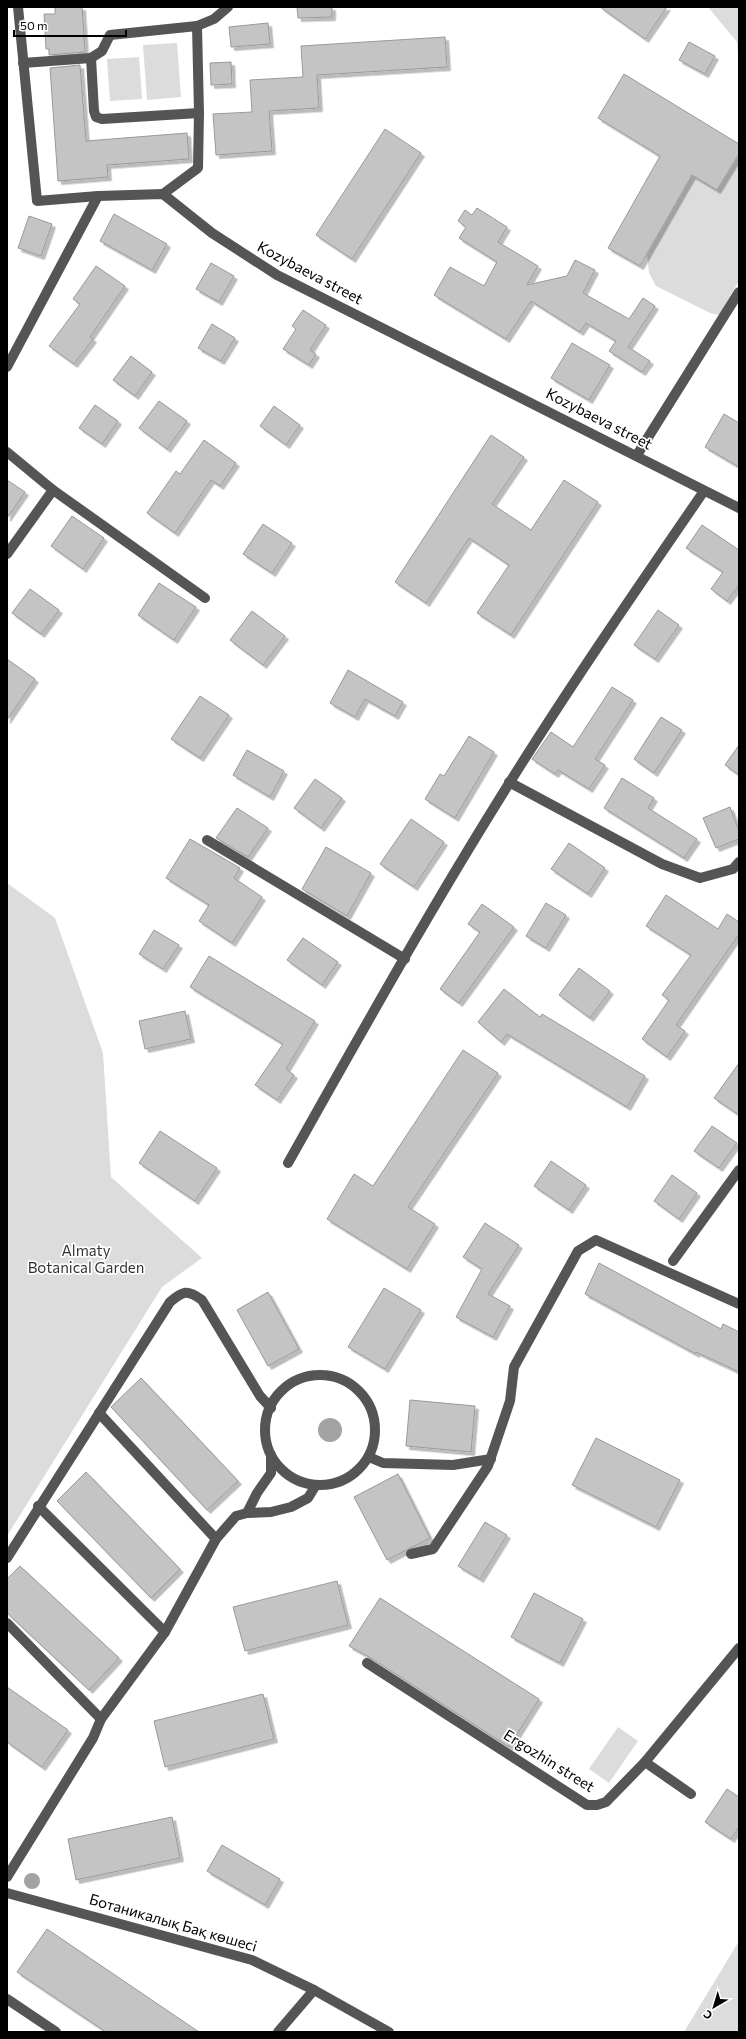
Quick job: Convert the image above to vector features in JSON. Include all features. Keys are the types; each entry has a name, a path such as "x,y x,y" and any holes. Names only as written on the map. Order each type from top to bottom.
{"street":[{"path":"18,7 37,201 98,196 163,194 198,168 199,113 197,26"},
{"path":"213,7 214,19"},
{"path":"23,63 91,58 102,52 110,34 197,26 214,19 228,7"},
{"path":"91,58 94,111 96,116 102,118 199,113"},
{"name":"Kozybaeva street","path":"163,194 212,233 277,275 637,455 739,508"},
{"path":"7,367 98,196"},
{"path":"637,455 739,292"},
{"path":"7,452 53,490 205,598"},
{"path":"7,554 53,490"},
{"path":"288,1163 405,959 510,782 607,631 704,491"},
{"path":"510,782 662,864 700,878 733,869 739,862"},
{"path":"207,840 405,959"},
{"path":"673,1261 739,1170"},
{"path":"410,1554 433,1549 488,1466 510,1401 514,1367 578,1251 596,1240 739,1304"},
{"path":"7,1558 38,1506 170,1302 181,1293 191,1292 202,1300 260,1396 271,1408"},
{"path":"247,1513 257,1493 271,1473 271,1455 265,1431 267,1418 271,1408 281,1392 293,1382 307,1377 323,1375 338,1378 363,1395 370,1406 375,1424 374,1441 369,1457 359,1470 347,1479 332,1484 316,1485 302,1482 290,1476 279,1467 271,1455"},
{"path":"99,1413 216,1539"},
{"path":"369,1457 383,1463 445,1464 491,1459"},
{"path":"7,1877 93,1738 100,1719 165,1632 216,1539 236,1516 247,1513 271,1512 291,1507 308,1498 316,1485"},
{"path":"38,1506 165,1632"},
{"path":"7,1623 100,1719"},
{"name":"Ergozhin street","path":"367,1663 587,1805 597,1805 606,1802 645,1762 739,1648"},
{"path":"645,1762 691,1794"},
{"name":"Ботаникалық Бақ көшесі","path":"7,1893 252,1960 314,1990 389,2032"},
{"path":"278,2032 314,1990"},
{"path":"7,1999 56,2032"}],"green space":[{"path":"708,7 739,7 739,69 737,42"},
{"path":"177,43 181,97 147,100 143,45"},
{"path":"139,57 142,99 110,101 107,59"},
{"path":"739,154 739,281 719,315 710,313 656,286 649,273 647,254 692,175 717,190"},
{"name":"Almaty Botanical Garden","path":"7,883 55,918 103,1053 111,1177 202,1258 162,1287 7,1536"},
{"path":"618,1727 638,1741 609,1783 589,1769"},
{"path":"739,1941 739,2032 684,2032"}],"shaded area":[{"path":"330,1418 339,1421 342,1430 339,1439 330,1442 321,1439 318,1430 321,1421"},
{"path":"29,1873 35,1873 40,1878 38,1887 35,1889 29,1889 24,1884 24,1878"}],"building":[{"path":"55,7 82,7 85,52 49,55 49,49 46,49 44,14 55,14"},
{"path":"297,7 332,7 332,17 298,18"},
{"path":"600,7 667,7 645,39"},
{"path":"268,23 270,44 231,47 229,27"},
{"path":"445,37 447,67 317,75 319,108 269,111 272,151 216,155 213,114 252,112 250,80 303,77 301,46"},
{"path":"689,42 715,56 705,74 679,60"},
{"path":"231,62 232,84 211,85 210,63"},
{"path":"80,65 86,141 187,133 189,159 107,165 108,177 58,181 50,68"},
{"path":"624,74 739,144 739,154 717,190 692,175 640,266 608,248 660,156 598,118"},
{"path":"385,129 421,153 352,259 316,235"},
{"path":"477,208 507,227 498,242 538,266 527,285 567,276 575,260 595,270 583,293 629,319 643,298 655,306 628,347 650,361 642,372 609,351 616,341 586,323 580,332 531,301 506,339 434,295 450,267 484,286 497,262 459,238 466,227 458,221 465,210 472,215"},
{"path":"114,214 167,244 152,270 100,241"},
{"path":"29,216 52,224 41,256 18,248"},
{"path":"211,263 234,276 219,302 196,289"},
{"path":"96,266 125,286 90,337 93,339 74,364 49,346 80,304 73,299"},
{"path":"303,310 326,325 310,350 316,354 309,365 283,349 296,329 292,326"},
{"path":"212,324 235,338 221,361 198,348"},
{"path":"572,343 610,365 589,400 551,378"},
{"path":"131,356 152,372 135,396 113,380"},
{"path":"159,401 187,421 167,449 139,428"},
{"path":"95,405 118,421 102,444 79,428"},
{"path":"274,406 300,425 286,445 260,426"},
{"path":"724,414 739,423 739,467 705,447"},
{"path":"491,435 524,457 492,504 531,530 564,480 598,502 511,635 477,613 509,565 469,538 426,603 395,582"},
{"path":"204,440 236,463 220,486 211,480 175,533 147,513 176,471 180,474"},
{"path":"7,480 25,492 7,518"},
{"path":"72,516 104,538 83,569 51,546"},
{"path":"263,524 292,543 272,573 243,554"},
{"path":"702,525 739,550 739,585 727,601 711,589 723,572 686,548"},
{"path":"159,583 196,607 174,640 138,615"},
{"path":"30,589 59,610 41,634 12,613"},
{"path":"658,610 679,625 655,659 634,645"},
{"path":"252,611 285,636 263,665 230,640"},
{"path":"7,659 35,679 7,720"},
{"path":"348,670 403,702 395,716 365,699 355,717 330,703"},
{"path":"612,687 633,700 595,759 605,765 589,789 558,770 555,774 532,759 551,732 573,747"},
{"path":"200,696 229,715 200,758 171,739"},
{"path":"661,717 682,730 654,773 634,759"},
{"path":"469,736 494,752 455,818 425,799 440,774 444,776"},
{"path":"739,745 739,775 725,765"},
{"path":"247,750 284,771 270,797 233,775"},
{"path":"622,778 654,798 648,808 697,839 684,858 604,808"},
{"path":"315,779 342,798 321,828 294,808"},
{"path":"730,807 739,831 739,839 716,848 703,818"},
{"path":"237,808 268,828 248,857 216,838"},
{"path":"411,819 444,842 414,887 380,864"},
{"path":"190,839 240,868 234,878 262,897 232,943 199,921 209,905 166,878"},
{"path":"569,843 605,868 588,894 551,869"},
{"path":"326,847 371,873 347,916 302,889"},
{"path":"666,895 718,929 727,914 739,922 739,934 676,1025 685,1031 667,1057 642,1039 669,1000 662,995 691,955 646,926"},
{"path":"546,903 566,915 546,948 526,936"},
{"path":"482,904 514,927 459,1003 440,989 480,932 468,924"},
{"path":"154,930 179,945 163,969 139,954"},
{"path":"303,938 338,962 322,985 287,960"},
{"path":"209,956 315,1021 286,1069 294,1075 277,1100 255,1085 283,1044 190,987"},
{"path":"579,968 610,991 590,1018 559,995"},
{"path":"504,989 540,1017 542,1014 645,1076 627,1107 507,1034 501,1042 478,1022"},
{"path":"185,1011 191,1039 145,1049 139,1021"},
{"path":"463,1050 498,1073 408,1207 435,1224 407,1269 327,1219 354,1174 373,1186"},
{"path":"739,1063 739,1115 714,1098"},
{"path":"712,1126 737,1143 719,1168 694,1151"},
{"path":"160,1131 217,1168 195,1201 139,1163"},
{"path":"551,1161 586,1185 569,1210 534,1186"},
{"path":"672,1175 697,1193 679,1219 654,1201"},
{"path":"485,1223 519,1245 488,1294 510,1306 493,1337 456,1317 482,1269 463,1257"},
{"path":"599,1263 721,1329 723,1324 739,1332 739,1372 696,1352 696,1354 585,1294"},
{"path":"384,1288 421,1310 385,1369 348,1347"},
{"path":"268,1292 299,1349 268,1366 237,1310"},
{"path":"141,1378 238,1481 207,1510 111,1407"},
{"path":"410,1400 475,1406 471,1452 406,1446"},
{"path":"596,1438 680,1480 656,1527 572,1485"},
{"path":"86,1472 180,1569 151,1598 57,1501"},
{"path":"398,1474 430,1538 387,1560 354,1497"},
{"path":"485,1522 507,1535 480,1579 458,1566"},
{"path":"20,1566 119,1658 89,1690 7,1613 7,1579"},
{"path":"337,1581 348,1625 245,1651 233,1607"},
{"path":"534,1593 583,1619 560,1663 511,1637"},
{"path":"380,1598 539,1699 509,1747 371,1658 349,1646"},
{"path":"7,1687 68,1730 42,1767 7,1742"},
{"path":"263,1694 274,1739 165,1767 154,1721"},
{"path":"727,1789 739,1797 739,1827 731,1839 705,1822"},
{"path":"172,1817 180,1858 76,1880 68,1839"},
{"path":"222,1845 280,1879 265,1905 207,1871"},
{"path":"47,1929 199,2032 106,2032 17,1972"}]}
